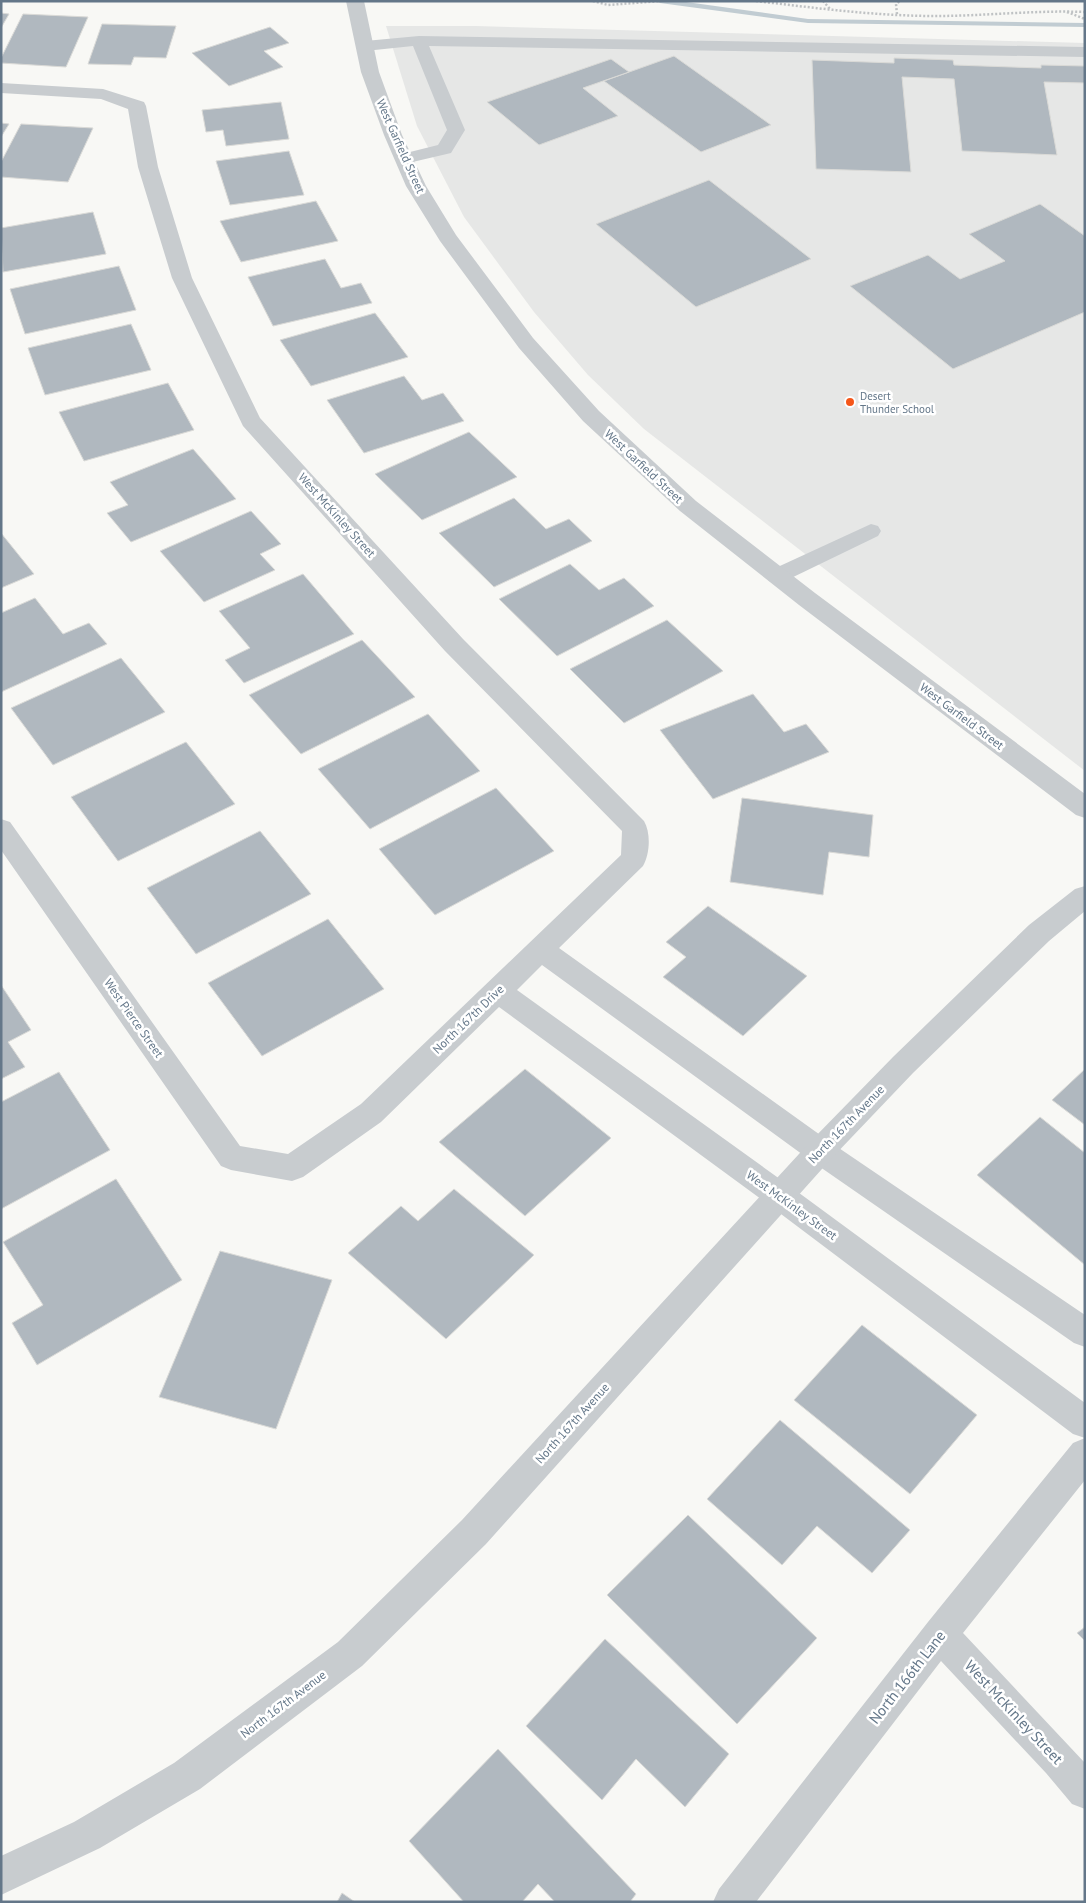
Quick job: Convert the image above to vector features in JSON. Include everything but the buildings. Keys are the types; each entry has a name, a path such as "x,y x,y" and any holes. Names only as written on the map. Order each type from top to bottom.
{"street":[{"name":"West Garfield Street","path":"355,1 370,72 416,186 447,236 526,343 591,416 688,506 777,576 1085,808"},
{"name":"West McKinley Street","path":"1,88 103,94 137,106 148,168 182,278 251,421 454,645 635,828 634,859"},
{"name":"West Pierce Street","path":"1,829 232,1157 292,1168"},
{"name":"North 167th Drive","path":"292,1168 371,1113 634,859"},
{"name":"North 167th Avenue","path":"1,1876 86,1835 187,1776 350,1654 474,1532 820,1151 903,1065 1039,933 1085,896"},
{"path":"541,950 820,1151 1085,1333"},
{"name":"West McKinley Street","path":"498,991 780,1196 1085,1423"},
{"name":"North 166th Lane","path":"732,1902 940,1634 1085,1454"},
{"name":"West McKinley Street","path":"940,1634 1060,1760 1085,1791"}],"lane":[{"path":"365,46 418,42 1085,52"},
{"path":"404,159 445,149 456,130 418,42"},
{"path":"777,576 871,531"}],"path":[{"path":"593,1 608,4 661,1"},
{"path":"756,1 831,10 897,14 958,16 1062,10 1085,12"},
{"path":"823,1 831,10"},
{"path":"897,14 896,4 900,1"},
{"path":"1062,10 1085,19"}],"shaded area":[{"name":"Desert Thunder School","path":"386,26 476,26 1085,43 1085,771 644,429 588,375 534,312 464,217 417,126"}],"waterway":[{"path":"660,1 808,21 1085,25"}],"place":[{"name":"Desert Thunder School","path":"850,402"}]}
